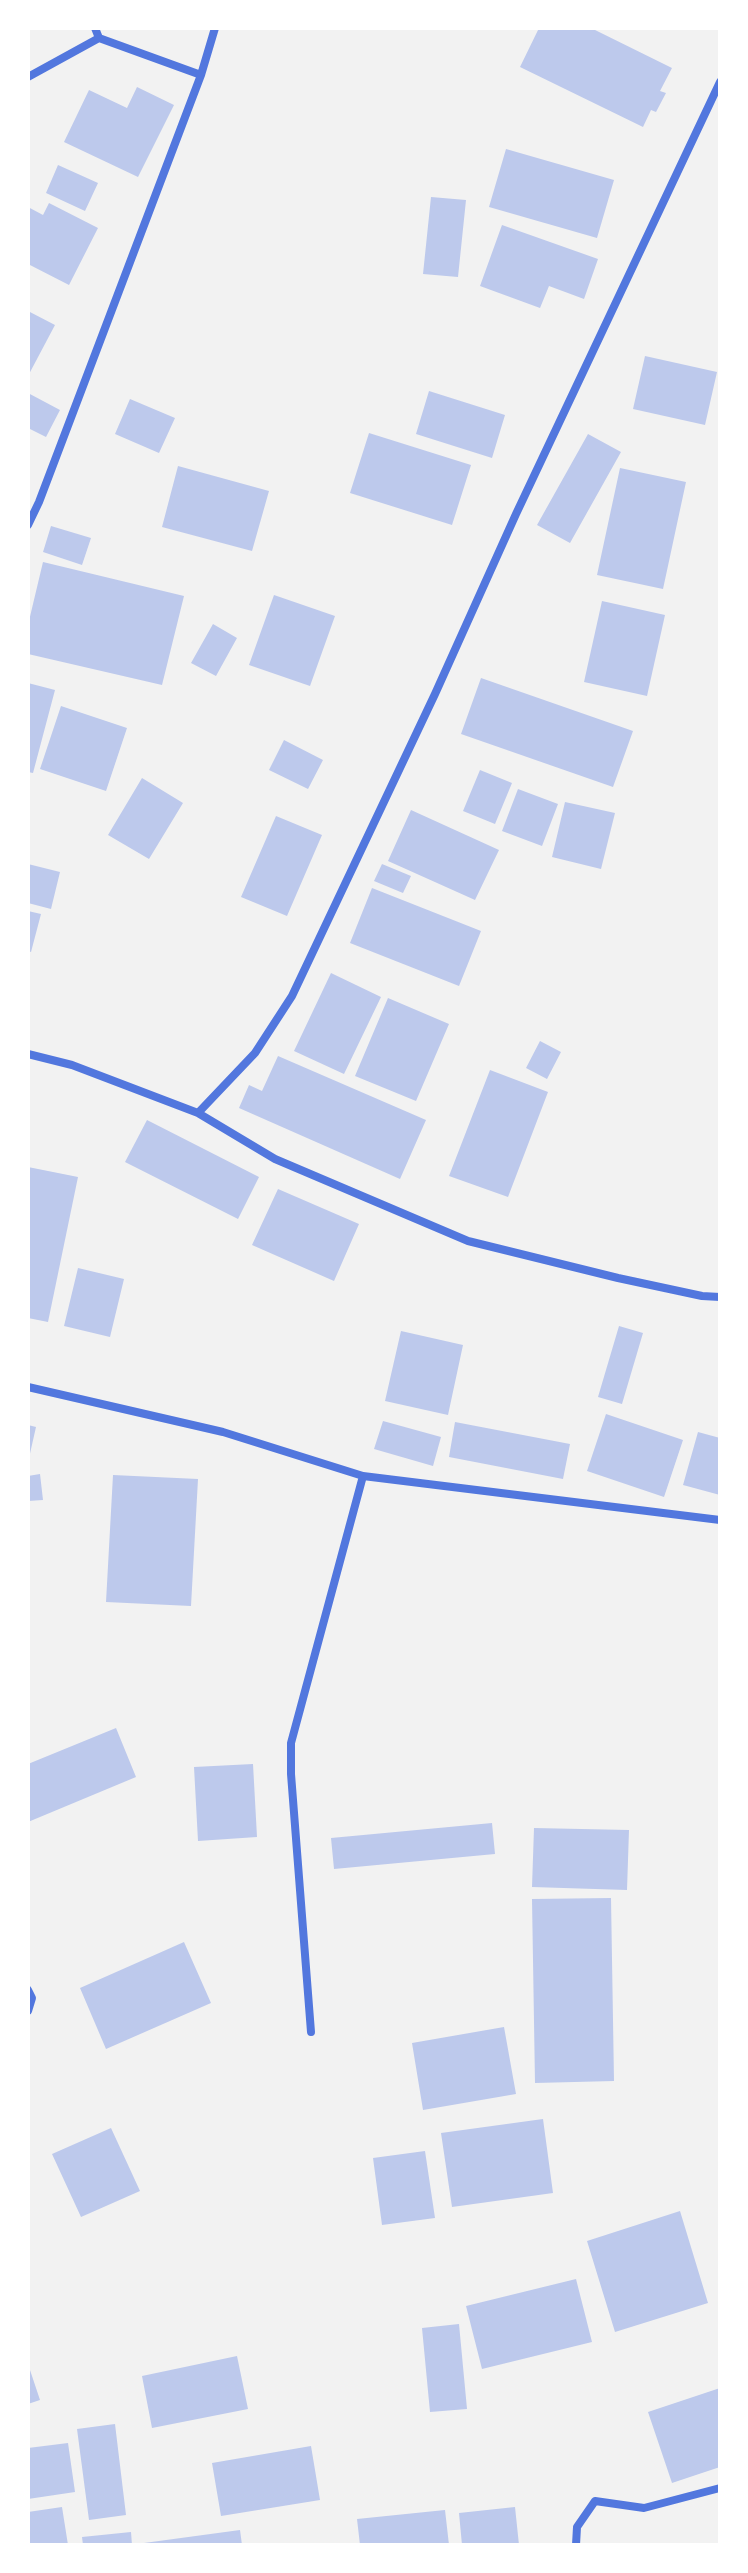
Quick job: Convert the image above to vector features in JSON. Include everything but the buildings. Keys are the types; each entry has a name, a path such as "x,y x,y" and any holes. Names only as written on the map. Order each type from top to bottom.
{"street":[{"path":"95,28 99,38 201,75"},
{"path":"28,525 45,488 201,75 215,28"},
{"path":"28,77 99,38"},
{"path":"198,1113 255,1053 292,996 720,82"},
{"path":"28,1054 72,1065 198,1113 275,1159 468,1241 618,1278 720,1297"},
{"path":"28,1387 223,1432 363,1476 720,1520"},
{"path":"311,2032 291,1743 363,1476"},
{"path":"28,1990 32,1998 28,2011"},
{"path":"576,2545 577,2527 595,2501 644,2508 720,2488"}]}
